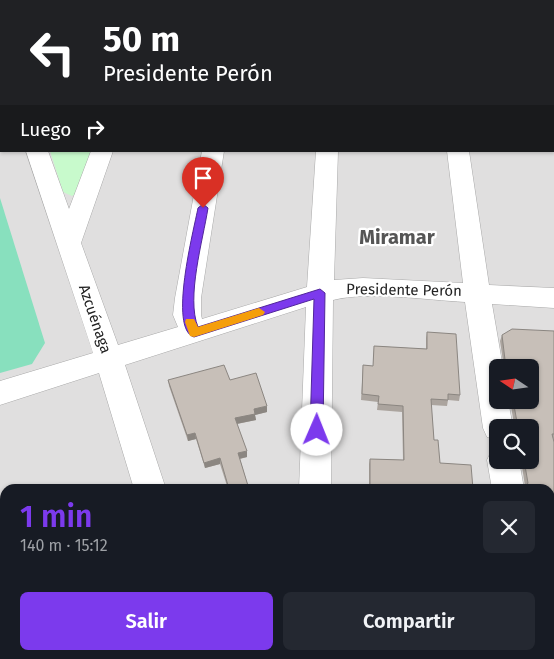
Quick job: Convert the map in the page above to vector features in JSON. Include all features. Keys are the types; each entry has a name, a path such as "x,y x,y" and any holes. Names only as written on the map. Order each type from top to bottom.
{"street":[{"name":"Azcuénaga","path":"37,152 109,359 148,484"},
{"path":"69,243 102,152"},
{"path":"194,333 187,315 188,298 213,152"},
{"path":"315,484 320,293 327,152"},
{"path":"458,152 497,419"},
{"name":"Presidente Perón","path":"0,393 320,293 342,288 363,287 477,292 554,298"},
{"path":"505,469 507,484"}],"shaded area":[{"path":"0,152 554,152 554,484 0,484"}],"green space":[{"path":"50,152 95,152 81,190 72,196 63,192"},
{"path":"0,198 45,343 32,364 0,373"}],"building":[{"path":"512,329 554,331 554,434 552,434 554,442 554,484 527,484 526,469 539,469 539,419 516,419 515,409 539,409 539,359 505,359 502,335"},
{"path":"427,332 456,334 460,395 448,394 448,400 431,399 434,440 438,440 440,463 471,465 473,484 370,484 370,459 404,460 403,406 378,404 379,396 362,394 363,365 373,366 374,346 427,349"},
{"path":"224,365 230,380 256,373 267,406 254,409 255,414 235,418 247,451 238,453 247,484 228,484 220,458 204,463 195,433 187,435 168,380"}],"slow traffic":[{"path":"190,322 194,333 259,312"}],"district":[{"name":"Miramar","path":"397,237"}],"route":[{"path":"203,208 188,298 187,315 194,333 320,293 317,430"}]}
